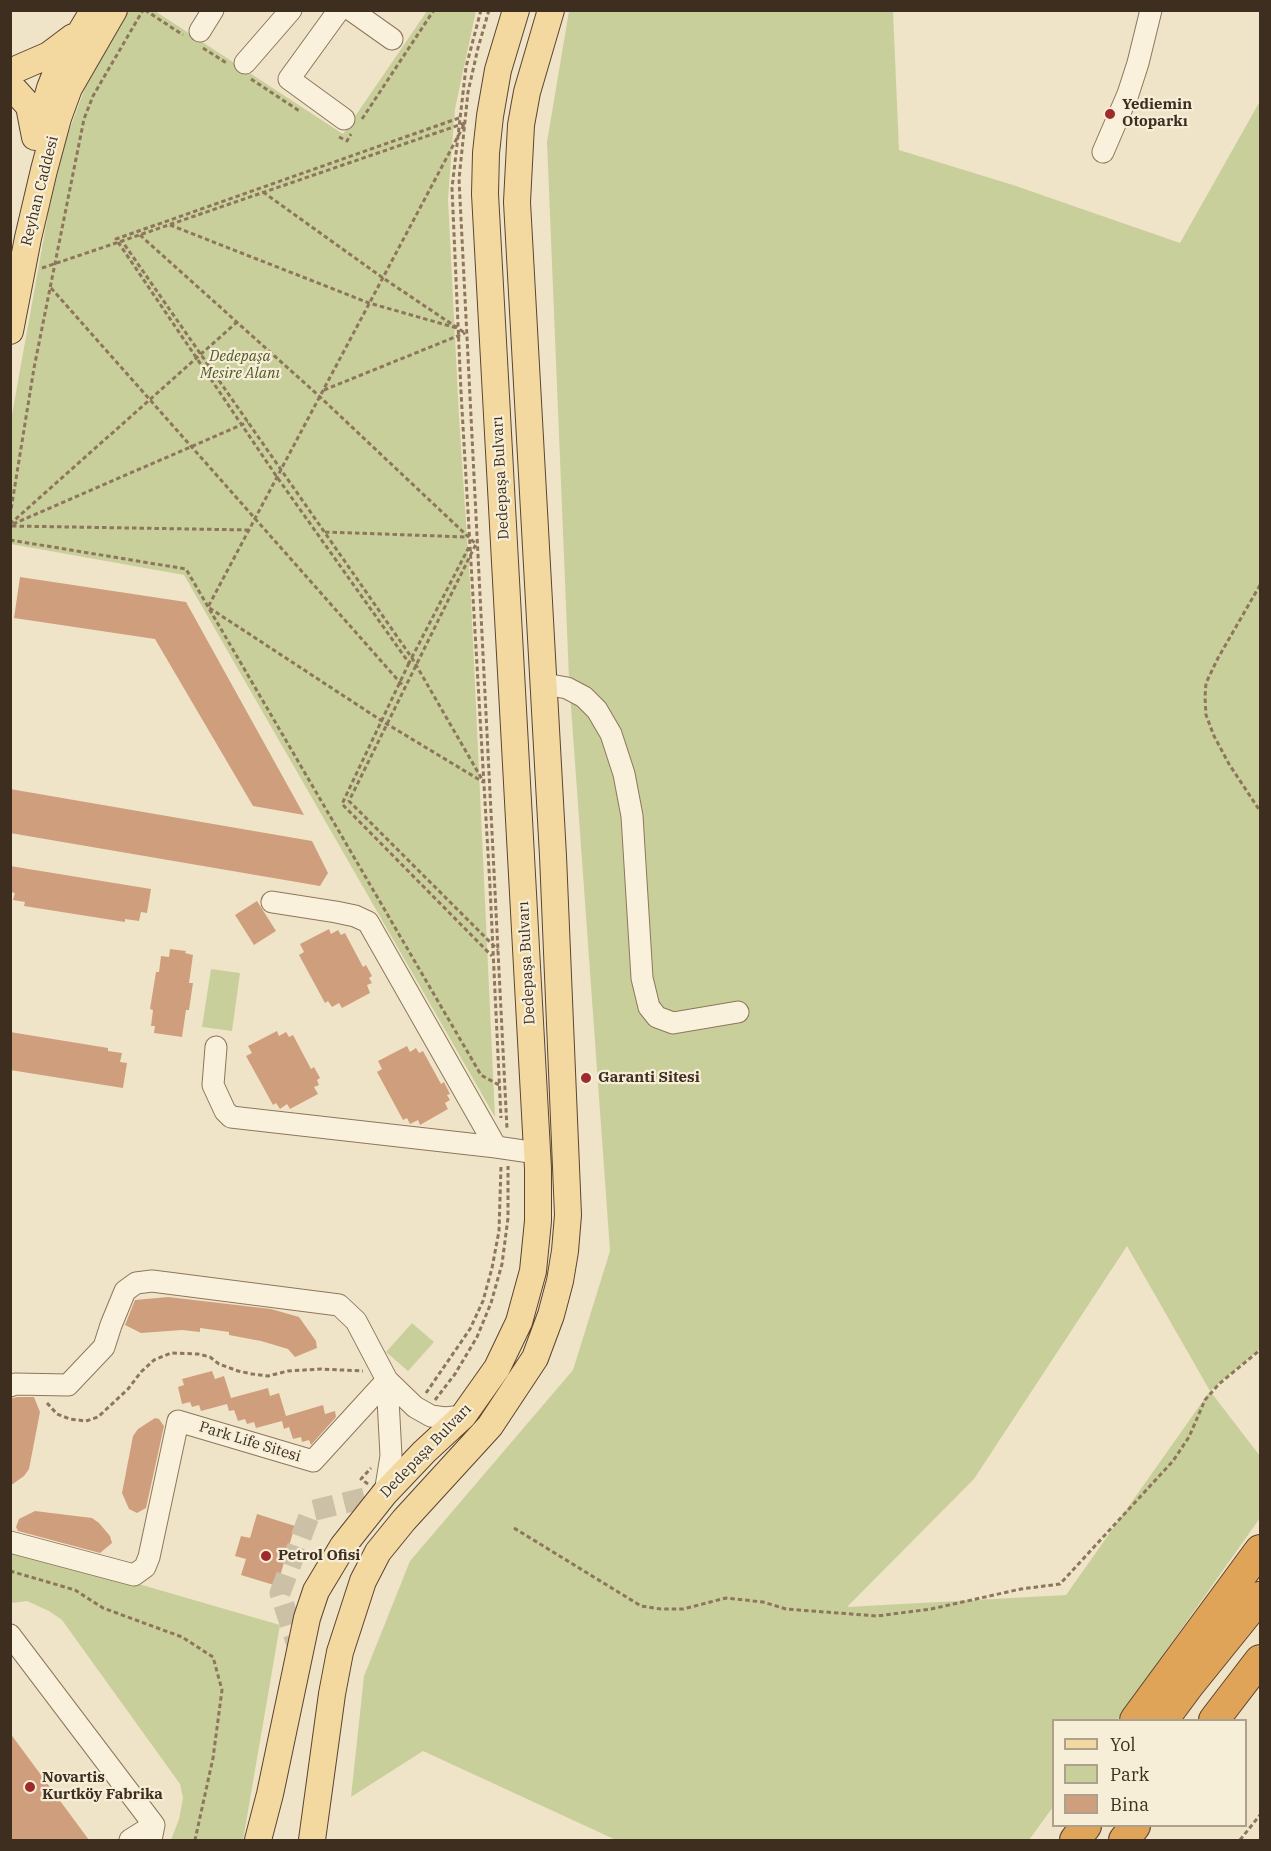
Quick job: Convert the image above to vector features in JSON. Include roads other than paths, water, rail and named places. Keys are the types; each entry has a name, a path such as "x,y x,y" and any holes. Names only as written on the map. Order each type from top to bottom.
{"highway":[{"path":"1136,1719 1260,1550"},
{"path":"1164,1719 1260,1597"},
{"path":"1215,1719 1260,1660"},
{"path":"1075,1840 1085,1827"},
{"path":"1124,1840 1134,1827"}],"main road":[{"path":"13,76 58,83 114,10"},
{"name":"Dedepaşa Bulvarı","path":"262,1834 307,1618 316,1591 377,1488 424,1452 463,1416 497,1368 519,1322 533,1271 538,1221 537,1153 485,194 486,153 478,116 498,70 516,10"},
{"name":"Dedepaşa Bulvarı","path":"312,1840 338,1663 363,1581 378,1552 404,1520 490,1426 512,1394 535,1358 551,1315 560,1281 568,1215 545,684 517,202 518,163 525,103 550,10"},
{"path":"13,76 58,50 90,17"},
{"name":"Reyhan Caddesi","path":"10,248 36,141 58,83 90,17"},
{"path":"13,76 29,106 36,141"},
{"name":"Reyhan Caddesi","path":"10,331 44,170 58,83"}],"lane":[{"path":"200,31 213,10"},
{"path":"245,63 291,10"},
{"path":"1103,152 1128,94 1151,10"},
{"path":"344,119 289,80 354,12 392,39"},
{"path":"545,684 567,688 584,697 597,711 611,734 618,754 632,816 642,978 649,1007 657,1017 673,1023 738,1012"},
{"path":"272,902 345,914 368,922 502,1148"},
{"path":"216,1047 213,1085 225,1111 231,1117 537,1153"},
{"path":"10,1386 68,1385 104,1347 125,1291 136,1283 152,1281 339,1305 356,1322 385,1376 420,1410 431,1416 445,1418 463,1416"},
{"path":"377,1488 391,1446 385,1376"},
{"name":"Park Life Sitesi","path":"10,1542 134,1575 145,1567 149,1557 178,1420 313,1461 385,1376"},
{"path":"10,1635 152,1833 130,1840"}],"tunnel":[{"path":"300,1654 280,1593 311,1511 385,1493"}],"place":[{"name":"Yediemin Otoparkı","path":"1110,114"},
{"name":"Garanti Sitesi","path":"586,1078"},
{"name":"Petrol Ofisi","path":"266,1556"},
{"name":"Novartis Kurtköy Fabrika","path":"30,1787"}],"park label":[{"name":"Dedepaşa Mesire Alanı","path":"240,366"}]}
